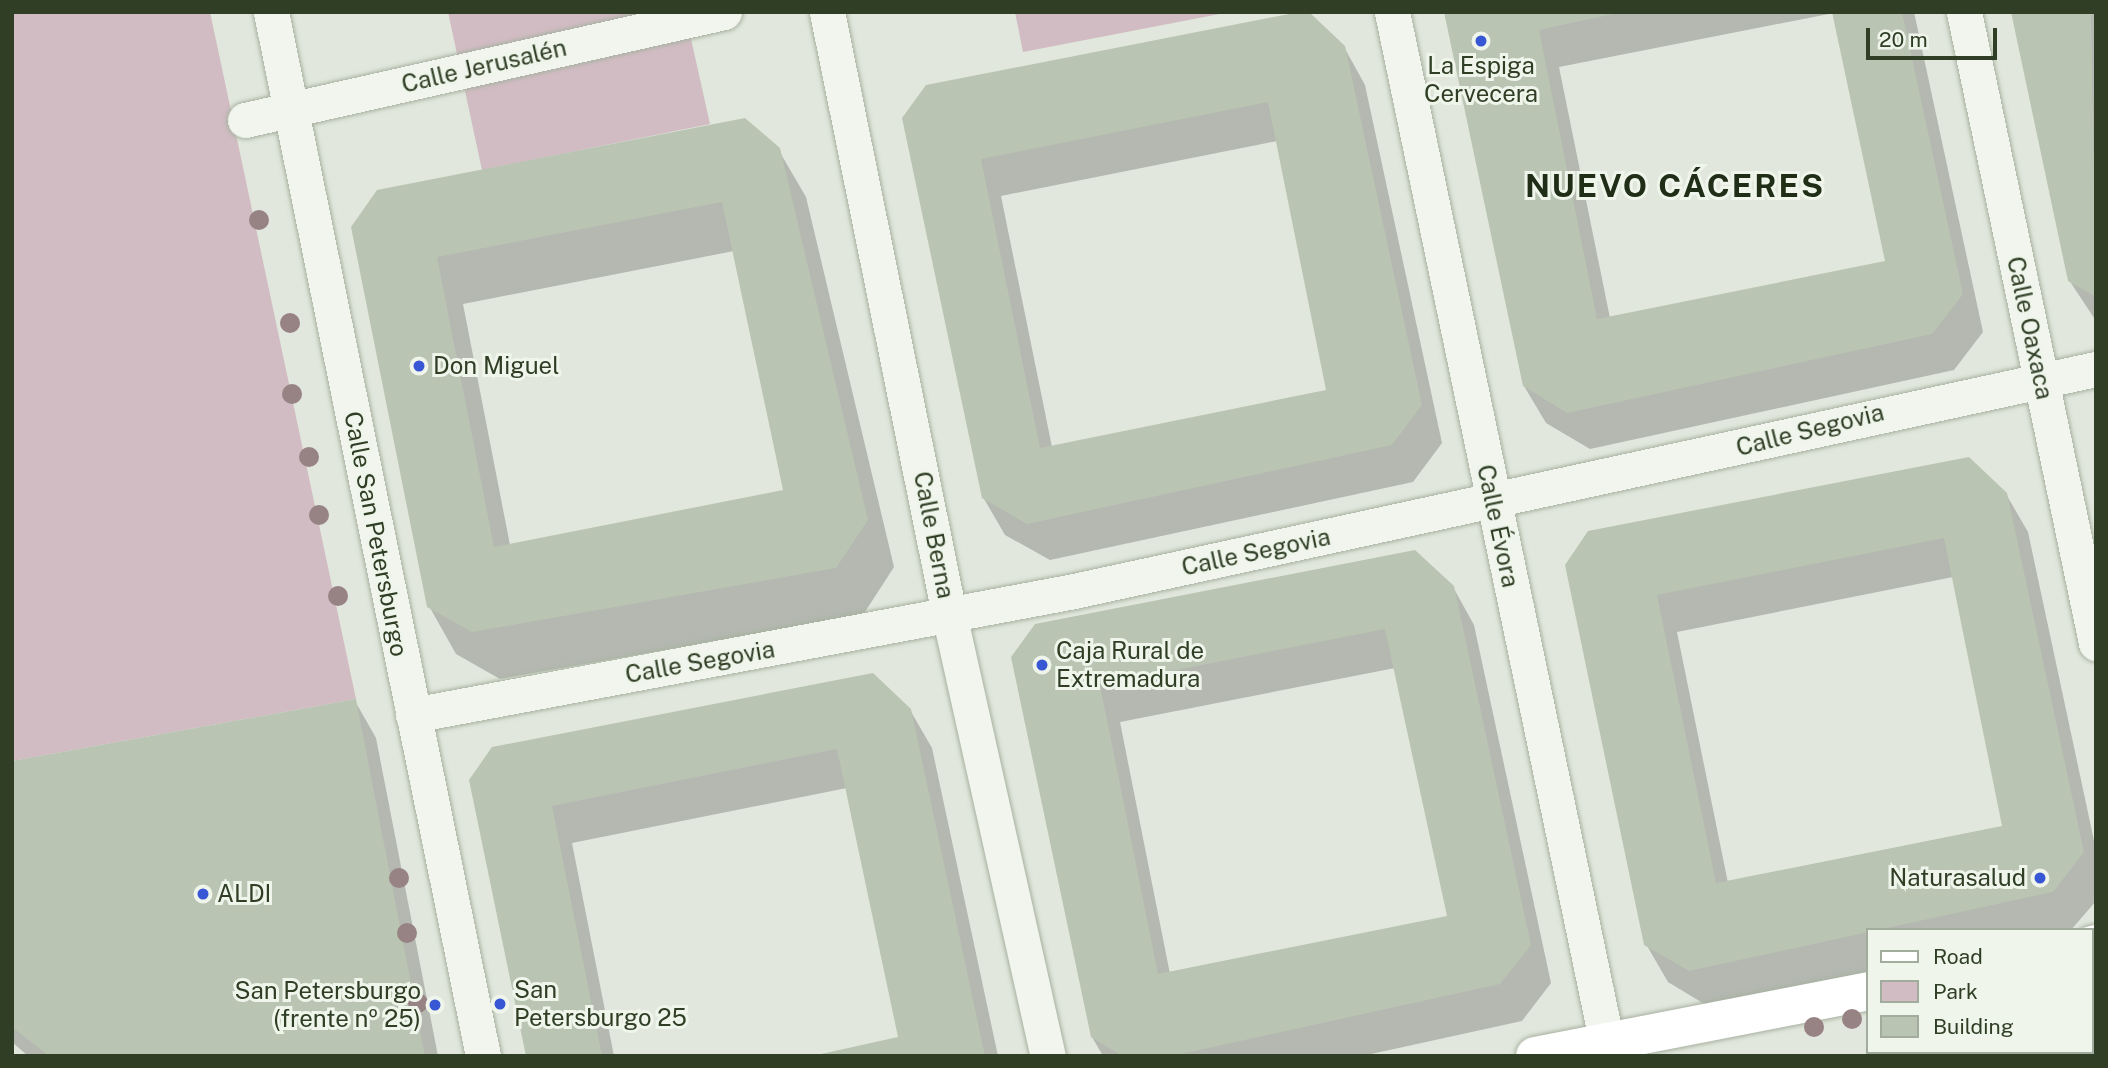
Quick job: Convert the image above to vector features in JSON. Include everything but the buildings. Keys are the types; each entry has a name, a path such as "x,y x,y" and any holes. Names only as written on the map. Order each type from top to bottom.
{"main road":[{"path":"1535,1056 1611,1050 1867,991"}],"street":[{"name":"Calle San Petersburgo","path":"271,12 293,109 483,1056"},
{"name":"Calle Jerusalén","path":"245,120 724,12"},
{"name":"Calle Berna","path":"827,12 949,614 1048,1056"},
{"name":"Calle Évora","path":"1392,12 1493,503 1611,1050"},
{"name":"Calle Oaxaca","path":"1964,12 2096,643"},
{"name":"Calle Segovia","path":"413,715 949,614 1493,503 2041,378 2096,369"}],"green space":[{"path":"12,12 210,12 356,699 12,761"},
{"path":"448,12 685,12 710,124 482,170"},
{"path":"1015,12 1230,12 1023,52"}],"place":[{"name":"La Espiga Cervecera","path":"1481,41"},
{"name":"Don Miguel","path":"419,366"},
{"name":"Caja Rural de Extremadura","path":"1042,665"},
{"name":"Naturasalud","path":"2040,878"},
{"name":"ALDI","path":"203,894"},
{"name":"San Petersburgo 25","path":"500,1004"},
{"name":"San Petersburgo (frente nº 25)","path":"435,1005"}],"district":[{"name":"NUEVO CÁCERES","path":"1675,186"}]}
